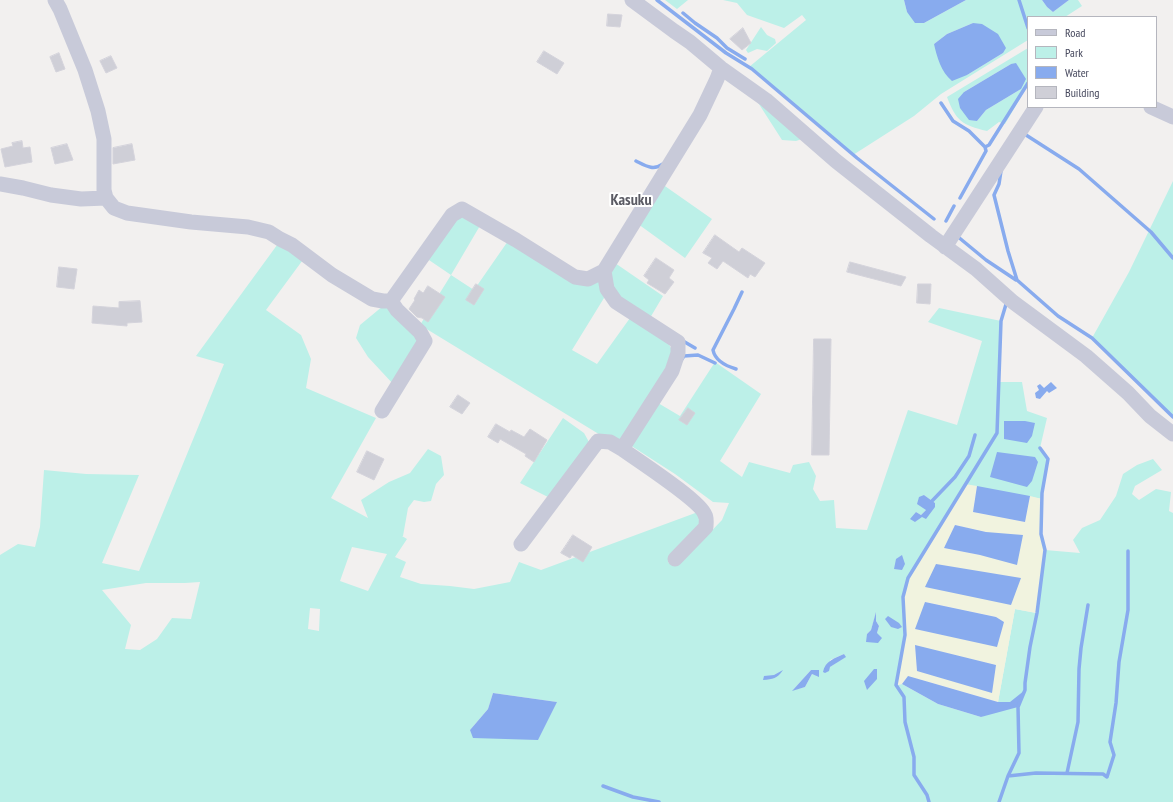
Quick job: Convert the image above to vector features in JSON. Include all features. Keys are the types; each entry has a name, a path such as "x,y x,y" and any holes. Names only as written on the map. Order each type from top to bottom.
{"street":[{"path":"55,0 85,70 98,111 104,139 104,190 106,198 114,208 127,213 191,222 248,227 269,232 292,245 332,275 372,299 391,301"},
{"path":"632,0 674,32 690,42 721,68 766,100 836,161 931,236 976,268 1013,302 1098,366 1128,393 1150,416 1173,434"},
{"path":"391,301 452,215 462,209 516,240 575,277 588,279 604,271 700,115 721,68"},
{"path":"945,246 1035,108"},
{"path":"1153,108 1173,117"},
{"path":"0,184 52,195 81,199 106,198"},
{"path":"604,271 607,289 616,302 678,342 678,353 672,371 622,449"},
{"path":"382,411 425,341 420,332 397,310 391,301"},
{"path":"521,544 598,441 610,442 676,487 699,505 705,514 706,527 675,559"}],"green space":[{"path":"665,0 688,0 677,9"},
{"path":"723,0 904,0 907,12 924,23 966,0 1042,0 1053,12 1069,0 1078,0 1082,6 1067,16 1027,16 1027,41 941,94 914,116 853,155 749,67 806,20 802,15 784,28 747,15 737,3","holes":["973,23 1003,53 967,75 934,44 947,34"]},
{"path":"761,27 767,35 775,39 776,43 767,51 757,49 748,53 746,50"},
{"path":"1027,49 1027,87 1005,124 999,122 987,131 971,127 957,117 947,97","holes":["1011,64 1021,89 986,110 977,121 964,92"]},
{"path":"757,101 814,135 796,141 782,140"},
{"path":"1173,181 1173,417 1092,338 1129,272"},
{"path":"662,184 712,219 685,258 638,224"},
{"path":"458,215 481,224 451,275 426,258"},
{"path":"280,241 305,257 266,310 301,335 311,359 306,388 376,418 331,498 368,518 361,500 389,482 410,473 428,449 441,456 444,475 436,484 431,501 424,502 414,500 408,508 402,536 407,539 395,557 406,562 400,577 421,584 474,589 510,582 519,562 541,570 698,512 700,528 668,563 679,561 695,548 722,520 729,503 713,502 675,474 630,445 658,403 680,416 715,362 761,394 720,461 742,477 749,462 790,473 793,465 809,462 816,476 813,489 820,501 834,500 836,528 867,530 908,410 957,425 982,341 928,322 939,308 1001,321 998,382 1022,382 1027,411 1047,418 1040,448 1048,459 1042,499 965,485 908,578 903,597 905,635 897,685 902,684 938,704 981,717 1010,702 998,702 1015,609 1036,613 1045,550 1080,553 1073,540 1082,528 1100,520 1116,496 1123,474 1137,465 1153,459 1162,470 1135,486 1132,494 1139,500 1156,489 1171,492 1169,511 1173,513 1173,802 0,802 0,555 18,544 35,547 40,527 44,470 86,474 139,475 102,563 139,571 224,364 196,356","holes":["924,495 935,503 915,522 916,512 921,515 926,510","352,547 387,554 368,591 340,581","200,582 191,619 172,618 157,639 140,650 125,649 131,625 102,590 146,583","310,608 320,609 319,631 308,629","876,613 876,621 879,626 877,633 867,634 871,630","844,654 845,657 830,667 830,660","811,670 819,676 812,674 805,687 793,690","493,693 557,702 470,730 488,709"]},
{"path":"508,241 572,282 600,278 604,298 572,350 597,364 630,318 669,344 673,353 667,370 622,440 602,436 420,325 451,275 474,290"},
{"path":"615,263 663,296 650,318 618,299 609,273"},
{"path":"383,306 391,307 420,341 394,385 368,357 356,338 360,325"},
{"path":"563,418 584,433 589,442 548,497 520,483"}],"sand":[{"path":"965,484 977,486 973,512 1025,522 1030,496 1042,499 1041,534 1045,550 1037,613 1015,609 998,702 908,676 902,684 896,685 905,635 903,597 908,578","holes":["955,525 986,532 980,555 944,548","926,602 996,617 1004,622 997,646 916,629","915,646 996,665 917,671"]}],"water":[{"path":"904,0 966,0 924,23 915,23 907,12"},
{"path":"1042,0 1069,0 1053,12"},
{"path":"973,23 982,24 998,34 1006,48 1003,53 967,75 952,81 942,69 934,44 947,34"},
{"path":"1016,63 1026,79 1021,89 986,110 977,121 969,120 960,108 958,99 964,92 1011,64"},
{"path":"1051,382 1057,388 1049,393 1047,391 1040,399 1036,398 1035,393 1039,390 1037,386 1040,384 1044,388"},
{"path":"1004,421 1025,421 1035,423 1032,436 1027,443 1004,439"},
{"path":"997,452 1035,457 1038,462 1032,481 1027,487 990,477"},
{"path":"977,486 1030,496 1025,522 973,512"},
{"path":"924,495 935,503 935,507 926,519 922,517 915,522 910,519 916,512 921,515 926,510 917,504 919,497"},
{"path":"955,525 986,532 1023,535 1017,565 980,555 944,548"},
{"path":"902,555 905,564 902,570 894,569 896,559"},
{"path":"936,564 1021,578 1011,605 925,587"},
{"path":"925,602 996,617 1004,622 997,647 915,629"},
{"path":"876,612 876,621 879,626 877,633 882,638 878,643 866,642 867,634 871,630"},
{"path":"888,616 899,623 902,627 898,629 891,627 885,619"},
{"path":"915,645 996,665 992,693 917,671"},
{"path":"844,654 846,657 830,667 829,671 825,673 823,672 828,663"},
{"path":"874,669 877,669 877,679 867,690 864,681"},
{"path":"783,670 774,678 763,680 764,676 774,675"},
{"path":"811,670 819,670 819,677 812,674 805,687 792,691"},
{"path":"908,676 998,702 1010,702 1025,690 1018,707 981,717 938,704 902,684"},
{"path":"493,693 557,702 538,740 473,738 470,730 488,709"}],"building":[{"path":"608,14 622,15 620,27 607,26"},
{"path":"743,28 751,43 742,50 730,39"},
{"path":"544,51 564,63 557,74 537,62"},
{"path":"59,53 65,69 56,72 50,57"},
{"path":"111,56 117,68 106,73 100,61"},
{"path":"22,141 23,148 30,147 32,162 5,167 1,149 13,146 12,143"},
{"path":"67,144 73,160 55,164 51,148"},
{"path":"132,144 135,160 113,164 113,148"},
{"path":"715,235 739,252 742,248 765,263 755,277 750,274 748,278 723,261 717,269 708,263 712,258 703,253"},
{"path":"656,258 674,270 669,278 674,282 665,294 647,283 649,280 644,276"},
{"path":"850,262 906,277 901,286 847,272"},
{"path":"59,267 77,269 74,289 57,287"},
{"path":"476,284 484,289 474,305 466,300"},
{"path":"918,284 931,284 930,304 917,303"},
{"path":"428,286 445,297 428,322 417,317 409,309 419,290 423,293"},
{"path":"140,301 142,322 127,323 127,326 92,323 93,306 119,308 119,302"},
{"path":"814,339 831,339 829,455 812,455"},
{"path":"458,395 470,403 462,414 450,407"},
{"path":"688,408 695,413 687,425 679,420"},
{"path":"496,424 510,432 511,430 524,437 530,429 547,440 534,462 525,456 526,454 500,439 498,443 488,437"},
{"path":"367,451 384,459 374,480 357,472"},
{"path":"573,535 592,547 583,562 572,555 570,558 561,553"}],"waterway":[{"path":"657,0 726,53 752,69 857,158 934,219"},
{"path":"1019,0 1027,25"},
{"path":"683,13 717,38 727,48 745,59"},
{"path":"985,147 989,145 1027,85"},
{"path":"941,103 953,121 969,131 985,147 986,151 960,198"},
{"path":"1026,135 1079,169 1151,232 1173,258"},
{"path":"636,161 646,166 653,167 663,164"},
{"path":"1001,171 999,184 994,195 1017,280 1058,316 1092,338 1173,417"},
{"path":"946,221 954,206"},
{"path":"957,236 986,260 1016,280"},
{"path":"736,369 722,362 716,357 713,350 742,292"},
{"path":"929,802 927,795 914,775 914,757 905,722 904,697 896,685 905,635 903,597 908,578 997,433 1001,321 1007,301"},
{"path":"683,341 695,348"},
{"path":"682,359 684,356 698,355 715,363"},
{"path":"932,501 955,477 969,456 975,435"},
{"path":"999,802 1008,776 1019,753 1018,707 1025,690 1045,550 1041,534 1042,493 1048,459 1040,448"},
{"path":"1008,776 1036,773 1103,774 1107,777 1114,755 1110,742 1116,703 1119,662 1128,610 1128,551"},
{"path":"1067,773 1078,722 1079,669 1088,605"},
{"path":"603,786 633,797 659,802"}],"district":[{"name":"Kasuku","path":"631,200"}]}
